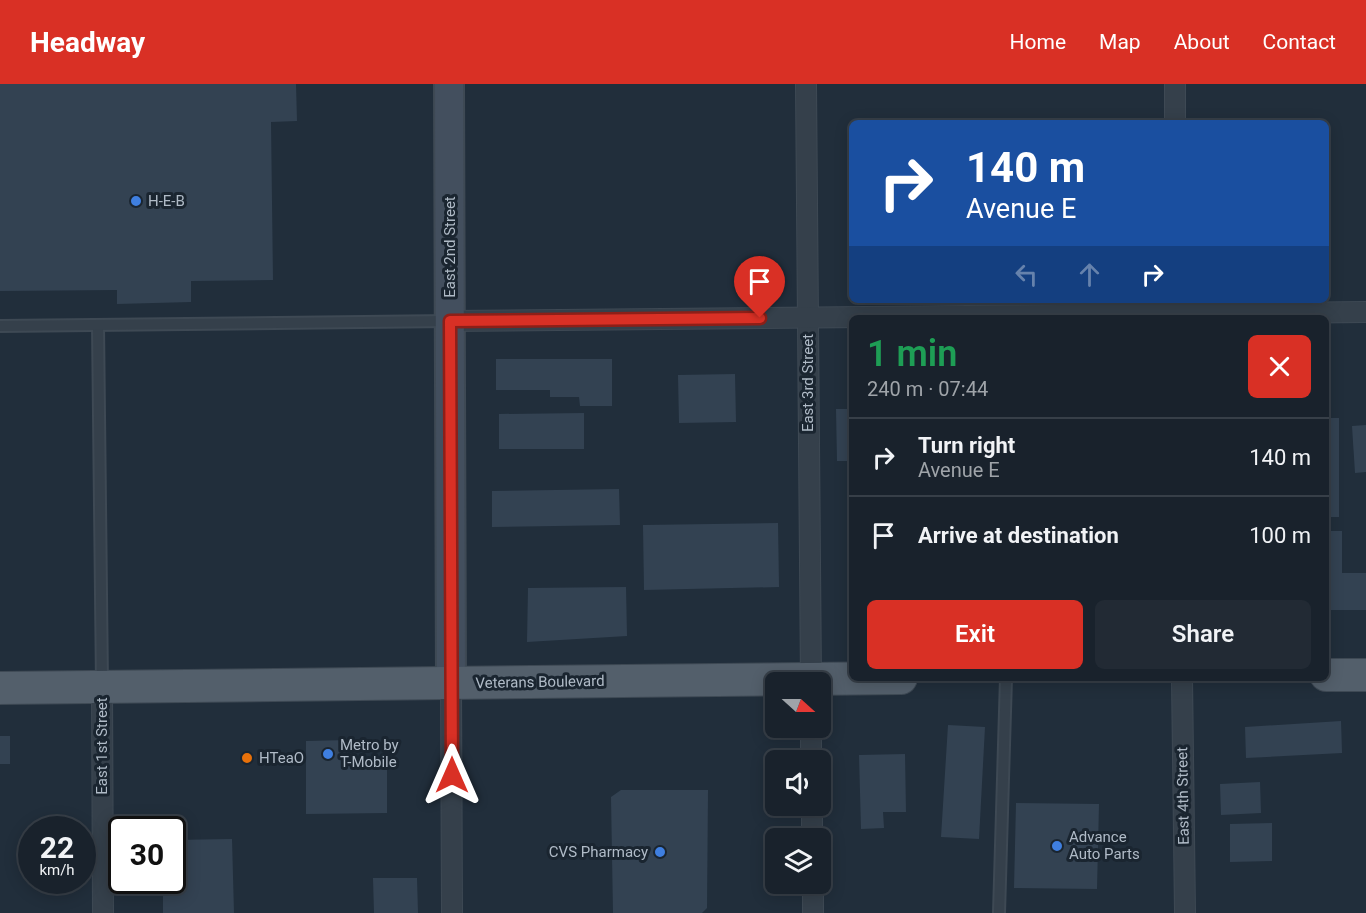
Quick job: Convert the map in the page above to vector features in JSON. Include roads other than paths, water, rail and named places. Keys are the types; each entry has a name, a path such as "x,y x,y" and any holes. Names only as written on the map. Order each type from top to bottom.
{"main road":[{"path":"1329,675 1366,675"},
{"name":"Veterans Boulevard","path":"831,680 849,680"},
{"name":"Veterans Boulevard","path":"0,688 765,681"}],"street":[{"name":"East 2nd Street","path":"449,84 452,913"},
{"name":"East 3rd Street","path":"806,84 811,672"},
{"path":"1175,84 1175,120"},
{"path":"931,315 1177,311 1366,312"},
{"path":"450,321 849,316"},
{"name":"East 4th Street","path":"1182,681 1185,913"},
{"name":"East 1st Street","path":"102,687 103,913"},
{"path":"813,894 813,913"}],"lane":[{"path":"0,326 450,321"},
{"path":"99,325 102,687"},
{"path":"999,913 1006,681"}],"place":[{"name":"H-E-B","path":"136,201"},
{"name":"Metro by T-Mobile","path":"328,754"},
{"name":"HTeaO","path":"247,758"},
{"name":"Advance Auto Parts","path":"1057,846"},
{"name":"CVS Pharmacy","path":"660,852"}]}
